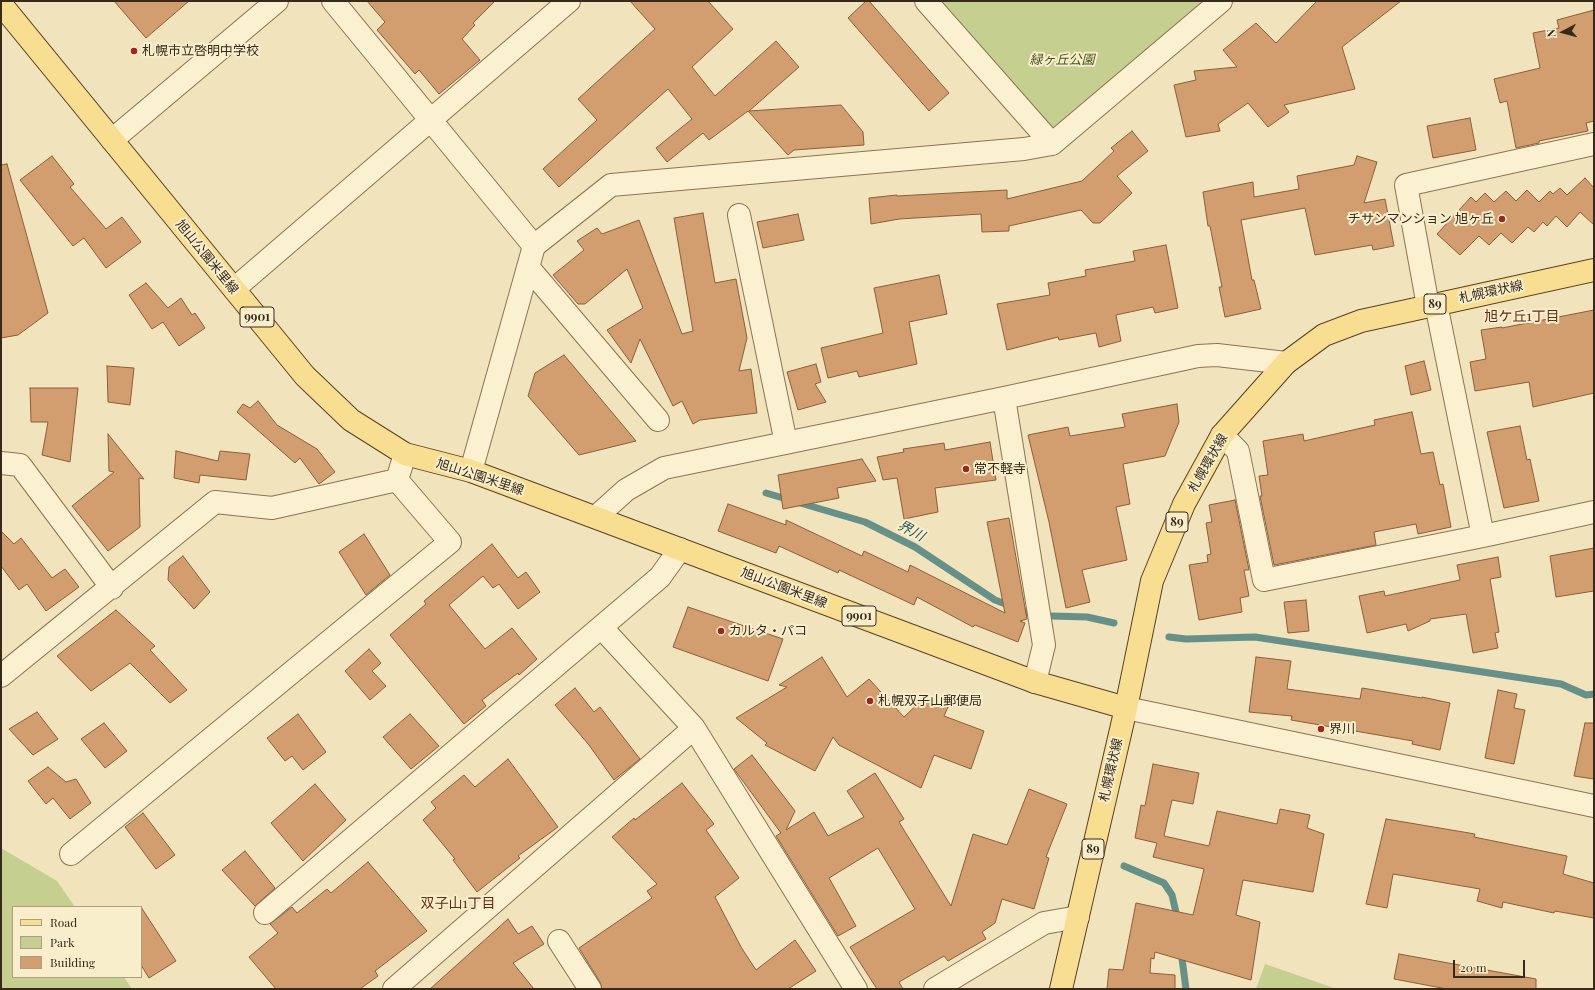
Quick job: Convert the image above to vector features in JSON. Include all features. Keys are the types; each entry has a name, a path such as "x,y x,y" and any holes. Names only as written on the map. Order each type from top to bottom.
{"main road":[{"name":"旭山公園米里線","path":"4,13 112,140 305,376 351,420 405,454 471,471 596,516 1035,682 1126,708"},
{"name":"札幌環状線","path":"1061,989 1126,708 1152,581 1184,504 1222,435 1286,363 1324,335 1361,321 1594,270"}],"street":[{"path":"112,140 278,1"},
{"path":"333,1 534,246"},
{"path":"234,289 569,1"},
{"path":"926,1 1052,144"},
{"path":"471,471 534,246 611,185 1024,149 1052,144 1221,1"},
{"path":"1483,536 1406,186 1594,144"},
{"path":"739,215 786,443"},
{"path":"528,267 658,420"},
{"path":"596,516 626,490 664,468 1004,398 1198,356 1217,355 1286,363"},
{"path":"1004,398 1044,645 1035,682"},
{"path":"1222,435 1238,451 1264,580 1594,512"},
{"path":"397,480 405,454"},
{"path":"1,463 20,465 112,588"},
{"path":"1,676 112,588 215,502 272,508 397,480"},
{"path":"71,854 450,542 397,480"},
{"path":"264,913 660,577 680,549"},
{"path":"601,627 694,728 856,989"},
{"path":"1126,708 1594,806"},
{"path":"394,989 694,728"},
{"path":"938,988 1044,923 1078,917"},
{"path":"559,941 590,989"}],"green space":[{"name":"緑ヶ丘公園","path":"928,1 1217,1 1072,132 1045,131"},
{"path":"1,848 57,881 74,906 12,906 12,978 125,978 132,989 1,989"},
{"path":"1265,964 1337,989 1256,989"}],"building":[{"path":"114,1 189,1 146,38"},
{"path":"367,1 495,1 473,23 475,25 462,39 480,60 439,94 419,70 415,74 377,30 385,22"},
{"path":"630,1 708,1 733,29 692,67 715,96 776,41 799,67 749,111 841,105 863,132 864,145 794,150 788,155 748,111 709,140 703,133 667,162 656,148 692,119 668,89 559,187 543,169 597,120 578,99 655,29"},
{"path":"866,1 869,1 949,93 929,111 848,18"},
{"path":"1317,1 1401,1 1342,47 1355,89 1284,105 1289,112 1268,127 1248,103 1218,124 1220,131 1186,137 1174,85 1196,80 1194,71 1237,67 1223,50 1256,23 1276,43"},
{"path":"1594,10 1594,121 1586,123 1588,131 1539,141 1539,143 1516,148 1507,101 1500,103 1494,79 1540,68 1533,33 1559,28 1557,20"},
{"path":"1470,118 1476,150 1433,158 1427,126"},
{"path":"1132,131 1148,151 1117,176 1132,193 1100,223 1093,223 1081,210 1009,226 1009,231 982,232 981,214 899,219 871,224 869,198 897,195 1007,190 1007,199 1082,181 1114,151 1111,148"},
{"path":"52,156 74,184 70,187 106,229 122,217 141,242 106,268 84,238 73,246 20,180"},
{"path":"1357,156 1377,162 1364,203 1385,199 1394,246 1373,250 1372,245 1315,255 1305,208 1241,220 1252,280 1254,280 1261,309 1225,317 1219,287 1222,287 1210,226 1208,226 1203,192 1253,182 1254,197 1299,189 1297,176 1354,165"},
{"path":"7,164 48,313 18,335 1,338 1,165"},
{"name":"チサンマンション 旭ヶ丘","path":"1585,178 1594,188 1594,225 1580,212 1567,227 1556,216 1547,226 1543,222 1534,232 1528,227 1512,243 1501,233 1489,245 1479,236 1460,255 1437,234 1471,197 1476,202 1485,193 1494,202 1506,191 1516,201 1527,190 1539,202 1550,191 1553,194 1560,188 1567,195"},
{"path":"703,213 715,283 736,279 747,338 739,371 751,369 757,413 700,420 693,424 682,401 673,406 640,339 631,363 607,330 643,308 627,269 585,304 578,304 553,275 584,250 577,241 597,228 602,234 639,220 682,334 693,331 674,218"},
{"path":"798,214 804,240 763,248 757,222"},
{"path":"1166,245 1178,308 1155,313 1153,307 1116,315 1121,341 1099,347 1096,333 1059,340 1058,337 1007,350 997,304 1050,295 1048,283 1086,276 1085,270 1135,261 1133,251"},
{"path":"939,275 947,314 909,322 917,364 859,377 857,371 828,378 821,348 883,333 874,288"},
{"path":"146,283 168,308 181,298 192,315 195,313 205,328 179,346 163,322 152,329 129,295"},
{"path":"1594,310 1594,393 1533,407 1529,382 1475,391 1470,362 1486,359 1481,330 1502,328"},
{"path":"564,355 636,441 579,455 528,396 535,373"},
{"path":"1424,361 1431,390 1411,395 1405,366"},
{"path":"816,364 821,382 815,384 826,402 798,410 787,372"},
{"path":"107,366 134,368 130,405 108,402"},
{"path":"30,388 78,388 70,462 42,455 48,422 31,422"},
{"path":"258,401 277,425 317,449 335,472 319,484 300,458 295,463 237,412 243,404 250,408"},
{"path":"1177,404 1179,422 1165,456 1123,464 1130,504 1116,507 1127,560 1082,570 1090,602 1066,608 1049,522 1028,435 1068,427 1070,436 1125,427 1122,414"},
{"path":"1412,412 1421,454 1433,452 1440,485 1443,484 1451,527 1418,534 1416,524 1374,532 1376,545 1274,565 1260,496 1262,496 1259,476 1268,475 1263,441 1303,434 1304,441 1375,425 1374,420"},
{"path":"1520,426 1527,460 1530,459 1539,501 1504,508 1487,432"},
{"path":"108,434 144,479 139,478 140,527 108,551 72,506 114,472 109,471"},
{"path":"990,442 996,480 935,488 938,512 904,519 897,478 883,480 877,457 904,452 903,449 944,443 945,450"},
{"path":"176,451 218,461 220,451 250,454 246,480 200,475 199,483 174,478"},
{"path":"862,459 876,481 837,488 839,498 783,509 778,475"},
{"path":"1235,500 1249,570 1244,570 1249,596 1240,598 1242,612 1199,620 1189,565 1208,562 1207,555 1211,554 1206,523 1212,522 1209,505"},
{"path":"728,504 786,525 786,520 862,556 864,551 908,572 910,565 1005,613 987,522 1009,518 1027,619 1020,621 1025,623 1018,642 975,625 973,627 917,597 914,605 839,570 838,573 779,546 776,553 718,531"},
{"path":"1,531 14,544 21,538 52,578 65,569 79,587 46,611 27,584 19,590 1,566"},
{"path":"364,534 390,575 366,595 339,552"},
{"path":"492,544 518,578 526,572 540,592 518,609 499,584 493,588 483,576 449,605 485,649 512,628 537,659 519,675 518,673 482,700 486,706 464,724 390,635 426,604 424,601"},
{"path":"1594,548 1594,591 1556,597 1550,556"},
{"path":"183,556 210,592 194,609 168,580 169,567"},
{"path":"1498,557 1501,577 1490,579 1499,632 1495,633 1498,648 1473,653 1466,614 1430,619 1430,621 1408,631 1406,624 1367,633 1359,596 1384,591 1385,596 1460,580 1457,565"},
{"path":"1306,600 1309,631 1288,633 1284,602"},
{"path":"688,607 783,639 768,681 673,647"},
{"path":"116,610 155,646 150,650 187,690 170,703 130,663 91,691 57,656"},
{"path":"369,649 381,663 372,671 386,686 370,700 345,671"},
{"path":"822,657 847,697 869,679 904,717 925,697 948,707 944,716 984,731 971,769 934,755 921,788 839,745 833,737 815,771 765,745 767,743 736,718 787,687 779,685"},
{"path":"1256,657 1291,661 1287,689 1360,699 1362,688 1422,697 1450,703 1440,750 1412,744 1413,741 1291,720 1292,716 1249,712"},
{"path":"575,688 594,712 600,707 640,759 614,780 589,745 555,705"},
{"path":"1498,690 1517,694 1514,708 1525,710 1514,764 1485,758"},
{"path":"37,712 58,739 33,755 9,729"},
{"path":"298,714 326,752 303,770 292,756 285,761 267,738"},
{"path":"410,714 439,746 411,769 383,737"},
{"path":"104,723 127,751 105,768 81,739"},
{"path":"1585,723 1594,723 1594,779 1574,776"},
{"path":"752,755 795,811 786,830 814,812 828,836 864,817 847,791 875,773 904,819 899,822 951,906 973,834 1007,845 1029,789 1067,804 1046,857 1049,858 1034,909 1002,899 995,923 982,932 986,939 948,961 944,956 899,982 903,989 877,989 850,947 915,909 878,848 829,878 856,926 838,936 776,836 781,833 734,769"},
{"path":"508,759 558,827 518,856 520,858 477,892 453,860 455,859 423,820 436,808 431,802 464,775 475,787"},
{"path":"1153,764 1199,773 1193,804 1172,800 1164,836 1209,846 1217,811 1277,824 1280,809 1310,815 1307,828 1324,834 1313,892 1243,880 1236,915 1260,922 1251,980 1155,952 1154,959 1151,958 1150,973 1175,975 1175,989 1107,989 1109,969 1123,970 1136,903 1193,915 1204,869 1153,857 1157,843 1135,838 1141,805 1145,806"},
{"path":"48,767 66,782 76,779 91,803 70,819 53,798 46,804 28,781"},
{"path":"682,783 714,824 706,830 739,878 715,897 741,947 756,970 795,940 816,971 788,989 602,989 600,982 579,948 652,898 647,891 657,884 612,837 634,818 635,820"},
{"path":"315,784 346,820 303,861 271,823"},
{"path":"143,813 175,855 156,869 125,827"},
{"path":"1386,819 1475,834 1474,837 1567,856 1563,874 1594,883 1594,918 1555,911 1554,913 1503,902 1502,908 1477,901 1480,889 1393,874 1387,908 1366,904"},
{"path":"245,851 275,888 255,906 222,870"},
{"path":"368,862 427,931 375,971 378,976 360,989 276,989 249,957 278,933 270,924 292,907 297,913 327,889 331,893"},
{"path":"142,909 176,961 149,978 142,967"},
{"path":"508,919 518,934 532,926 544,944 513,963 534,989 430,989"},
{"path":"1399,954 1536,979 1536,989 1447,989 1394,979"}],"waterway":[{"name":"界川","path":"766,493 865,522 915,547 995,600 1032,614"},
{"name":"界川","path":"1052,616 1087,617 1114,623"},
{"name":"界川","path":"1169,637 1186,639 1255,637 1561,684 1586,695 1594,694"},
{"path":"1124,866 1164,883 1172,895 1178,921"},
{"path":"1181,951 1186,989"}],"place":[{"name":"札幌市立啓明中学校","path":"134,51"},
{"name":"チサンマンション 旭ヶ丘","path":"1502,219"},
{"name":"常不軽寺","path":"966,469"},
{"name":"カルタ・パコ","path":"721,631"},
{"name":"札幌双子山郵便局","path":"870,701"},
{"name":"界川","path":"1321,729"}],"district":[{"name":"旭ケ丘1丁目","path":"1522,317"},
{"name":"双子山1丁目","path":"458,904"}]}
